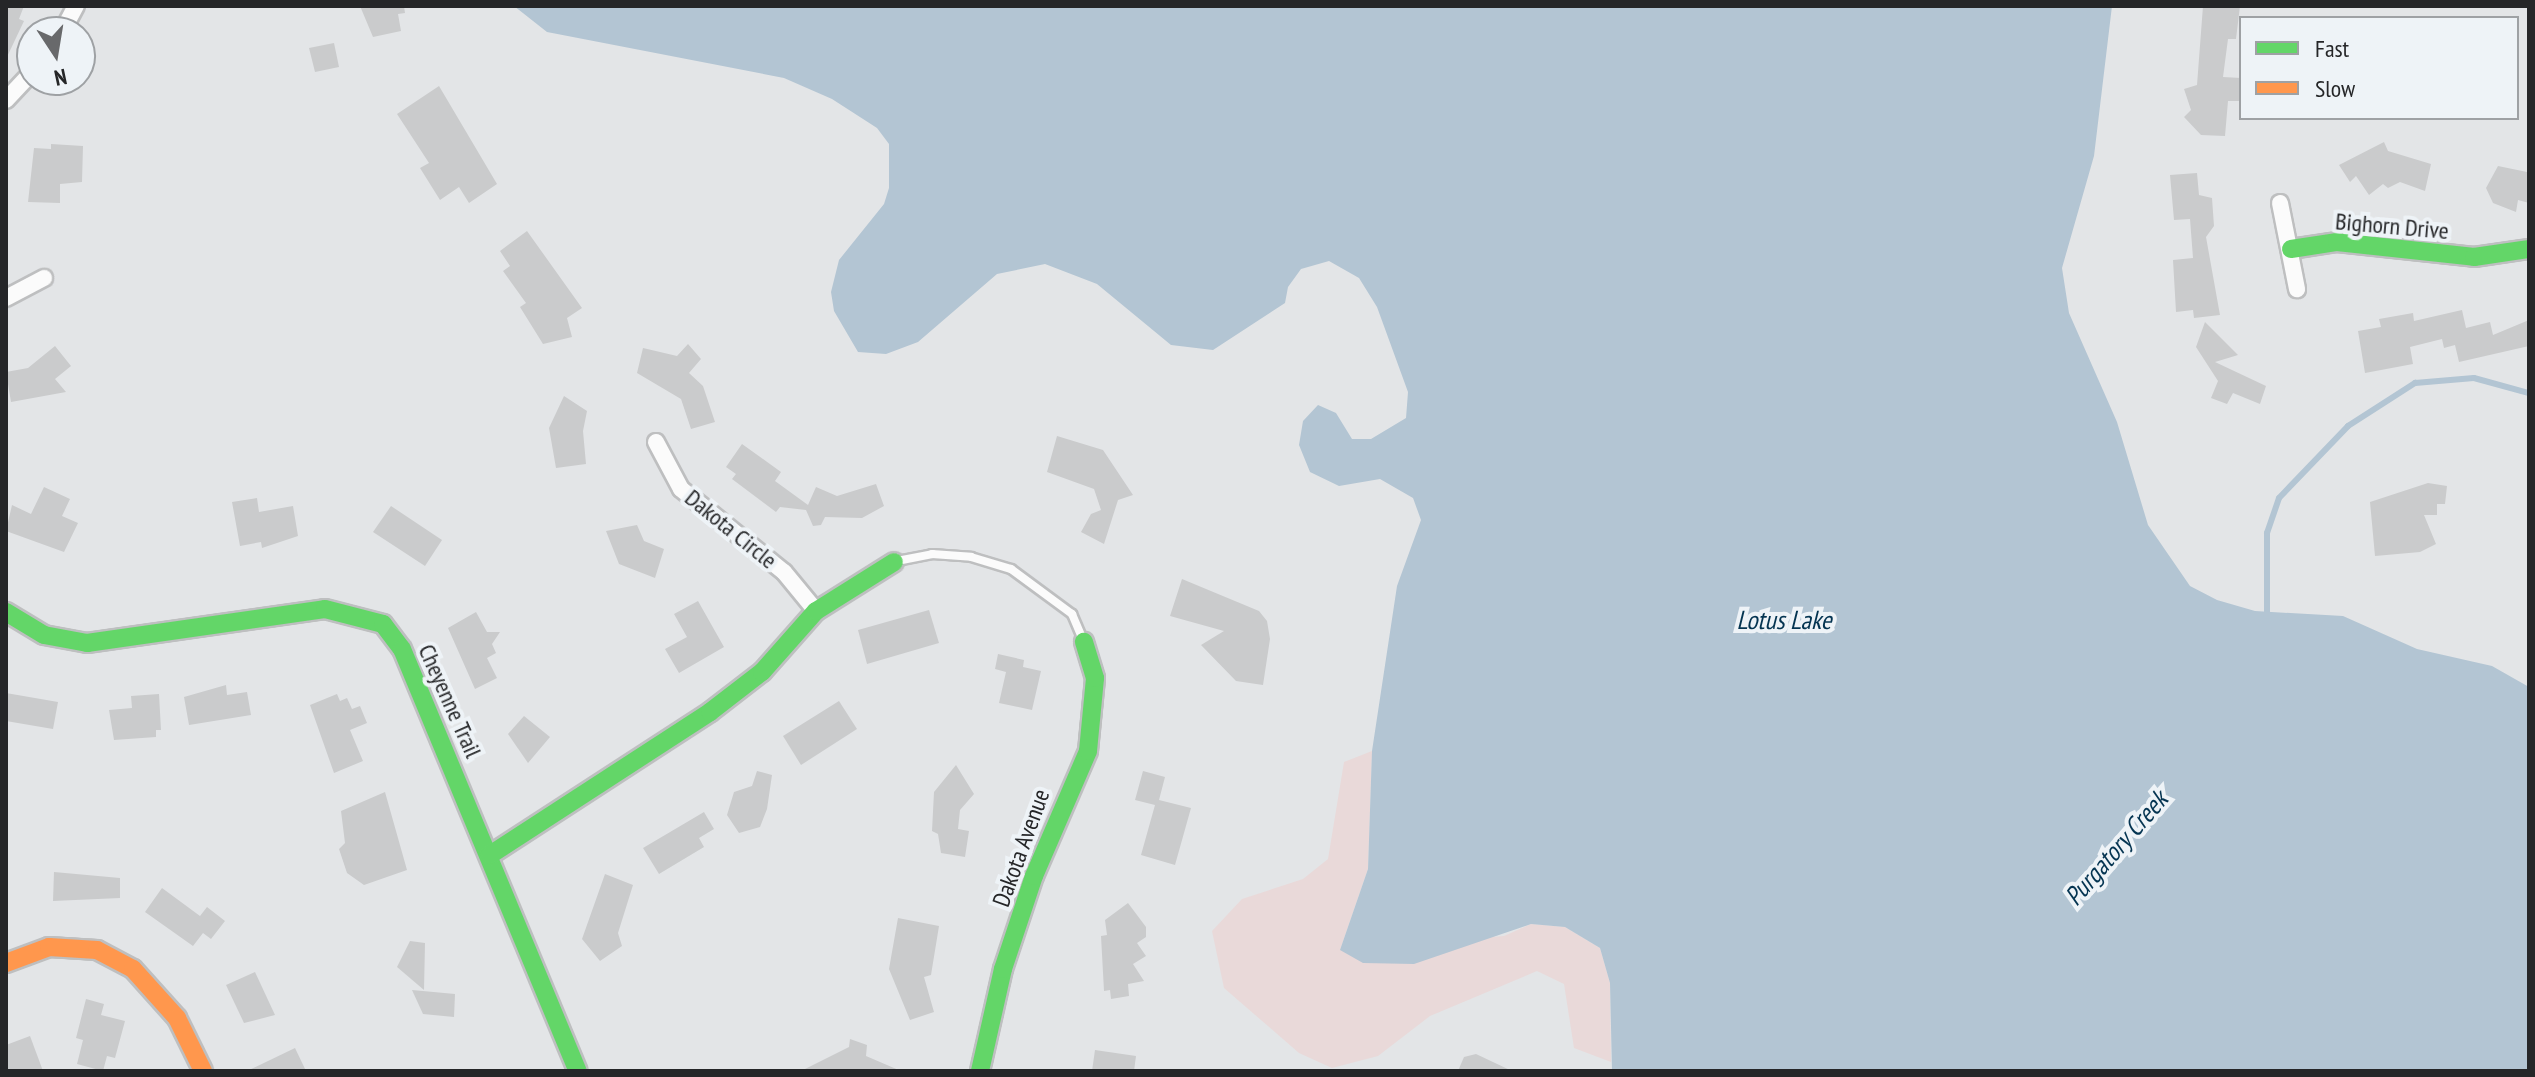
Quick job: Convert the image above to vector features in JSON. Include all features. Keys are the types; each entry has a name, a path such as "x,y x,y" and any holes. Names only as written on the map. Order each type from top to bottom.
{"street":[{"path":"2280,203 2297,289"},
{"name":"Bighorn Drive","path":"2291,249 2337,242 2474,257 2529,249"},
{"path":"6,298 44,278"},
{"name":"Dakota Circle","path":"656,442 681,489 784,572 816,611"},
{"path":"490,855 710,712 762,672 816,611 894,562"},
{"name":"Cheyenne Trail","path":"6,612 44,635 87,643 325,609 383,624 402,649 578,1071"},
{"name":"Dakota Avenue","path":"980,1071 1003,969 1034,876 1088,751 1095,678 1084,642"},
{"path":"6,963 49,947 97,950 133,969 177,1018 203,1071"}],"lane":[{"path":"894,562 932,554 971,557 1011,569 1072,614 1084,642"}],"shaded area":[{"path":"1372,751 1368,869 1340,950 1504,936 1531,924 1565,927 1600,948 1610,983 1611,1062 1574,1048 1564,984 1537,971 1430,1016 1378,1056 1332,1068 1299,1053 1224,988 1212,931 1242,899 1303,879 1328,859 1344,762"}],"water":[{"name":"Lotus Lake","path":"514,6 2112,6 2094,156 2062,268 2069,313 2117,422 2148,525 2190,586 2217,600 2255,611 2343,616 2417,649 2492,666 2529,687 2529,1071 1612,1071 1610,983 1600,948 1565,927 1531,924 1414,964 1363,963 1340,950 1368,869 1372,751 1397,586 1421,520 1413,498 1380,479 1339,486 1310,472 1299,445 1303,421 1318,405 1336,413 1352,439 1371,439 1406,418 1408,392 1377,307 1359,278 1329,261 1301,269 1288,287 1285,303 1213,350 1171,345 1097,284 1045,264 997,274 918,342 886,354 858,352 834,311 831,292 839,260 884,204 889,188 889,144 877,128 832,99 784,78 547,32"}],"building":[{"path":"6,6 24,6 20,16 16,16 16,38 6,59"},
{"path":"360,6 404,6 405,13 398,14 401,31 373,37"},
{"path":"2203,6 2240,6 2236,39 2228,39 2223,77 2239,78 2239,101 2228,101 2225,136 2201,135 2184,117 2191,110 2184,89 2197,85"},
{"path":"334,43 339,67 315,72 309,48"},
{"path":"439,86 497,184 469,203 459,187 440,200 420,168 429,163 397,114"},
{"path":"2384,142 2388,151 2431,164 2425,191 2400,182 2388,188 2383,184 2369,195 2356,176 2350,182 2339,165"},
{"path":"51,144 83,146 82,182 60,184 60,203 28,202 34,148 51,149"},
{"path":"2498,166 2527,172 2529,203 2518,200 2516,212 2493,203 2486,188"},
{"path":"2197,173 2199,195 2212,198 2214,226 2206,237 2220,315 2194,318 2193,310 2176,312 2173,260 2193,258 2190,219 2174,220 2170,175"},
{"path":"527,231 582,308 567,318 572,337 543,344 520,307 526,303 503,271 510,266 500,251"},
{"path":"2462,310 2466,328 2490,322 2493,335 2529,320 2529,346 2459,362 2455,345 2444,348 2442,339 2410,347 2413,364 2365,373 2358,331 2381,327 2379,319 2413,313 2414,321"},
{"path":"2205,322 2238,355 2215,362 2266,386 2260,404 2233,393 2227,404 2211,398 2218,381 2196,347"},
{"path":"688,344 701,359 689,373 703,386 715,422 691,429 681,399 637,373 643,348 677,356"},
{"path":"55,346 71,366 55,379 66,392 11,402 6,372 28,368"},
{"path":"564,396 587,411 583,431 586,464 556,468 549,428"},
{"path":"1057,436 1103,450 1133,495 1118,500 1104,544 1081,532 1091,514 1101,510 1094,489 1047,472"},
{"path":"742,444 781,472 775,481 808,505 816,487 837,496 876,484 884,506 862,518 825,517 821,525 813,526 806,510 780,507 776,512 732,479 736,474 726,467"},
{"path":"2428,483 2447,486 2445,504 2437,504 2437,515 2424,515 2436,544 2420,552 2375,556 2370,502"},
{"path":"44,487 70,499 62,516 78,523 64,552 6,531 12,505 31,514"},
{"path":"257,498 259,512 293,506 298,536 262,548 261,542 240,546 232,502"},
{"path":"391,506 442,540 425,566 373,532"},
{"path":"637,525 644,541 664,549 655,578 619,564 606,531"},
{"path":"1182,579 1259,611 1267,621 1270,639 1263,685 1236,681 1201,645 1224,631 1170,616"},
{"path":"698,601 724,647 679,673 665,649 687,637 674,614"},
{"path":"929,610 939,643 867,664 858,630"},
{"path":"476,612 487,632 500,632 492,644 496,653 487,658 497,678 475,689 448,628"},
{"path":"998,654 1024,660 1023,667 1041,671 1032,710 999,703 1006,672 995,669"},
{"path":"226,685 227,695 247,692 251,715 189,725 184,697"},
{"path":"6,693 58,702 53,729 6,721"},
{"path":"159,694 161,730 156,730 156,737 114,740 109,710 132,708 131,696"},
{"path":"337,694 340,701 347,698 352,709 360,706 367,723 350,730 363,761 334,773 310,705"},
{"path":"839,701 857,729 801,765 783,736"},
{"path":"524,716 550,737 528,763 508,734"},
{"path":"956,765 974,794 960,810 958,829 969,831 965,857 941,853 938,834 932,831 934,792"},
{"path":"757,771 772,775 767,809 760,827 739,833 727,815 734,792 752,786"},
{"path":"1143,771 1165,777 1159,800 1191,808 1175,865 1141,855 1155,805 1135,800"},
{"path":"385,792 407,870 364,885 347,873 339,849 345,843 341,811"},
{"path":"704,812 714,829 699,838 704,847 659,874 643,848"},
{"path":"54,872 120,878 120,898 53,901"},
{"path":"605,874 633,885 618,933 622,946 600,961 582,939"},
{"path":"162,888 200,916 207,907 225,921 211,939 203,933 193,946 145,912"},
{"path":"1128,903 1146,927 1146,937 1137,943 1146,956 1133,964 1144,981 1128,984 1129,996 1111,999 1110,990 1104,991 1101,936 1107,935 1105,920"},
{"path":"898,918 939,926 931,975 924,977 934,1012 910,1020 889,969"},
{"path":"410,941 425,943 424,990 397,967"},
{"path":"255,972 275,1015 244,1023 226,985"},
{"path":"412,990 455,994 454,1017 423,1014"},
{"path":"86,999 104,1004 101,1015 125,1021 115,1058 107,1056 103,1071 77,1064 83,1040 76,1038"},
{"path":"30,1036 43,1071 6,1071 6,1045"},
{"path":"850,1039 867,1045 866,1056 901,1071 801,1071 849,1047"},
{"path":"295,1048 306,1071 247,1071"},
{"path":"1095,1050 1136,1056 1134,1071 1092,1071"},
{"path":"1476,1054 1512,1071 1458,1071 1464,1057"}],"waterway":[{"path":"2267,616 2267,533 2279,498 2348,426 2415,383 2474,378 2529,393"}],"traffic: fast":[{"path":"2291,249 2337,242 2474,257 2529,249"},
{"path":"490,855 710,712 762,672 816,611 894,562"},
{"path":"6,612 44,635 87,643 325,609 383,624 402,649 578,1071"},
{"path":"980,1071 1003,969 1034,876 1088,751 1095,678 1084,642"}],"traffic: slow":[{"path":"6,963 49,947 97,950 133,969 177,1018 203,1071"}],"water label":[{"name":"Purgatory Creek","path":"2116,848"}]}
